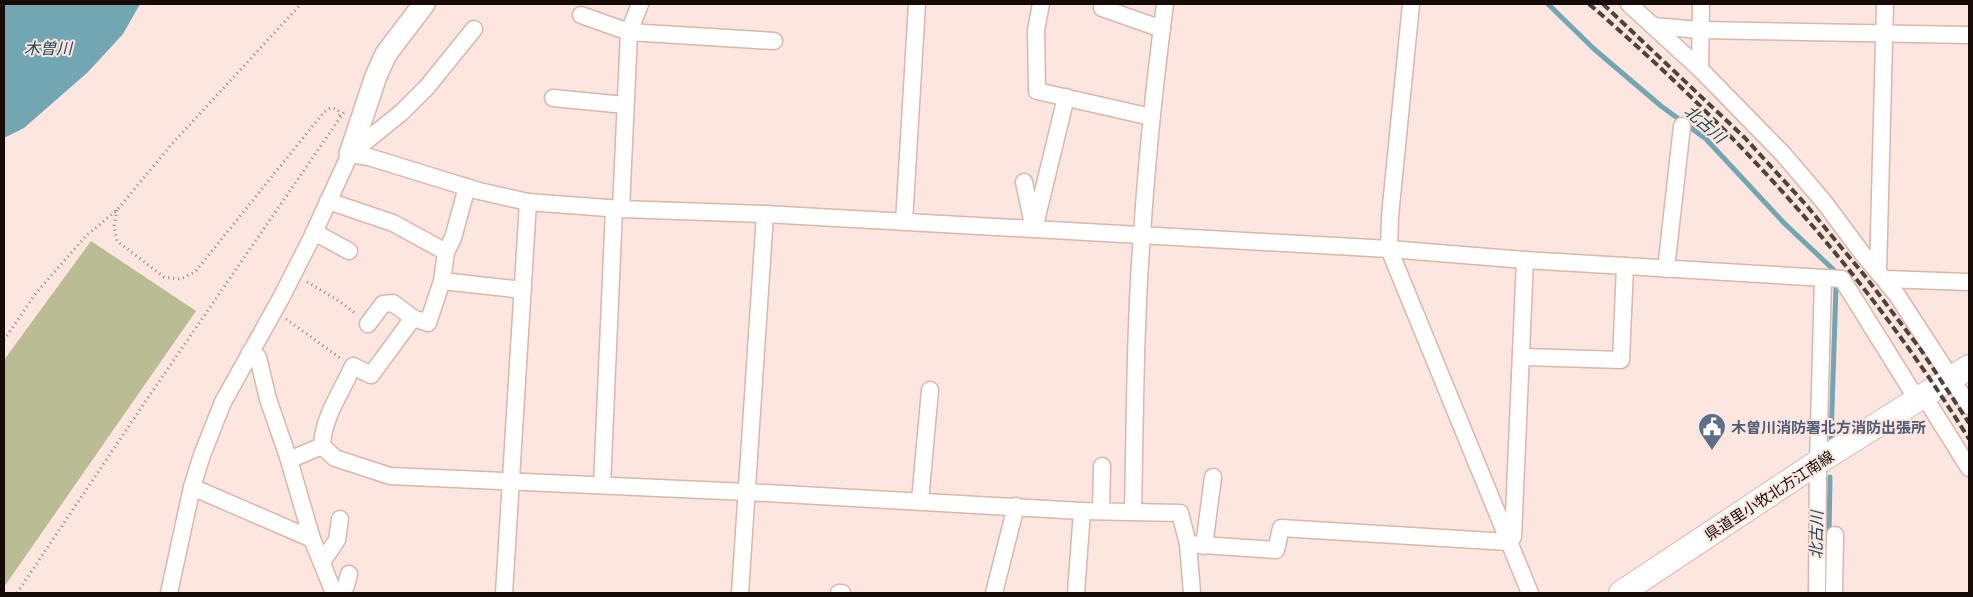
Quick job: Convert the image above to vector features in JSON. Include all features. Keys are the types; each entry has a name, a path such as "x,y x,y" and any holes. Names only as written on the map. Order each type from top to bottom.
{"main road":[{"name":"県道里小牧北方江南線","path":"1620,593 1641,586 1818,462 1921,399 1960,372"}],"street":[{"path":"169,593 192,487 202,455 223,402 274,310 314,232 350,154 386,54 424,4"},
{"path":"602,485 629,32 640,4"},
{"path":"904,222 917,4"},
{"path":"1041,4 1036,30 1037,91 1151,117"},
{"path":"1133,512 1136,372 1142,235 1151,117 1165,4"},
{"path":"1411,4 1390,216 1389,249 1530,593"},
{"path":"1629,4 1700,69 1783,154 1824,202 1862,253 1960,372 1969,406"},
{"path":"1700,4 1700,69"},
{"path":"1881,275 1885,4"},
{"path":"1102,8 1162,29"},
{"path":"581,15 629,32 774,41"},
{"path":"1653,26 1700,30 1969,35"},
{"path":"350,154 402,112 427,87 474,29"},
{"path":"1034,229 1066,97"},
{"path":"553,98 626,105"},
{"path":"1666,268 1682,126"},
{"path":"350,154 369,157 467,187 528,202 617,209 765,214 1389,249 1525,260 1842,279 1969,468"},
{"path":"1024,182 1034,229"},
{"path":"368,324 383,304 393,303 413,318 428,323 442,281 446,252 453,238 467,187"},
{"path":"328,201 393,223 446,252"},
{"path":"504,593 528,202"},
{"path":"740,593 765,214"},
{"path":"314,232 349,251"},
{"path":"1196,545 1276,550 1281,528 1508,542 1513,537 1525,260"},
{"path":"1521,357 1621,360 1625,266"},
{"path":"1881,275 1969,282"},
{"path":"1817,593 1823,278"},
{"path":"442,281 523,290"},
{"path":"413,318 371,375 353,366 327,417 322,433 322,446 335,458 390,476 747,492 1082,511 1180,513 1196,545"},
{"path":"250,352 258,357 268,399 289,460 312,539 336,593 346,586 349,574"},
{"path":"920,501 930,390"},
{"path":"289,460 322,446"},
{"path":"1101,511 1102,466"},
{"path":"1192,593 1196,545 1213,477"},
{"path":"192,487 312,539"},
{"path":"994,593 1016,506"},
{"path":"1076,593 1082,511"},
{"path":"322,562 337,540 340,519"},
{"path":"1834,593 1835,535"}],"path":[{"path":"4,340 36,293 88,235 118,210 171,145 301,4"},
{"path":"17,593 139,410 350,102 358,95 369,97"},
{"path":"118,210 114,226 117,241 164,276 180,279 195,272 324,112 330,108 337,109 340,114 338,121"},
{"path":"293,273 339,301 368,324"},
{"path":"274,310 353,366"}],"green space":[{"path":"91,241 196,311 4,587 4,360"}],"water":[{"name":"木曽川","path":"4,4 140,4 123,34 88,72 24,128 4,138"}],"waterway":[{"name":"北古川","path":"1548,4 1594,49 1661,106 1706,139 1784,223 1836,272"},
{"name":"北古川","path":"1831,438 1836,287"},
{"name":"北古川","path":"1829,536 1830,477"}],"railway":[{"path":"1589,4 1644,52 1696,102 1796,207 1843,262 1887,319 1969,439"},
{"path":"1603,4 1745,138 1807,206 1865,276 1921,350 1969,423"}],"place":[{"name":"木曽川消防署北方消防出張所","path":"1712,451"}]}
